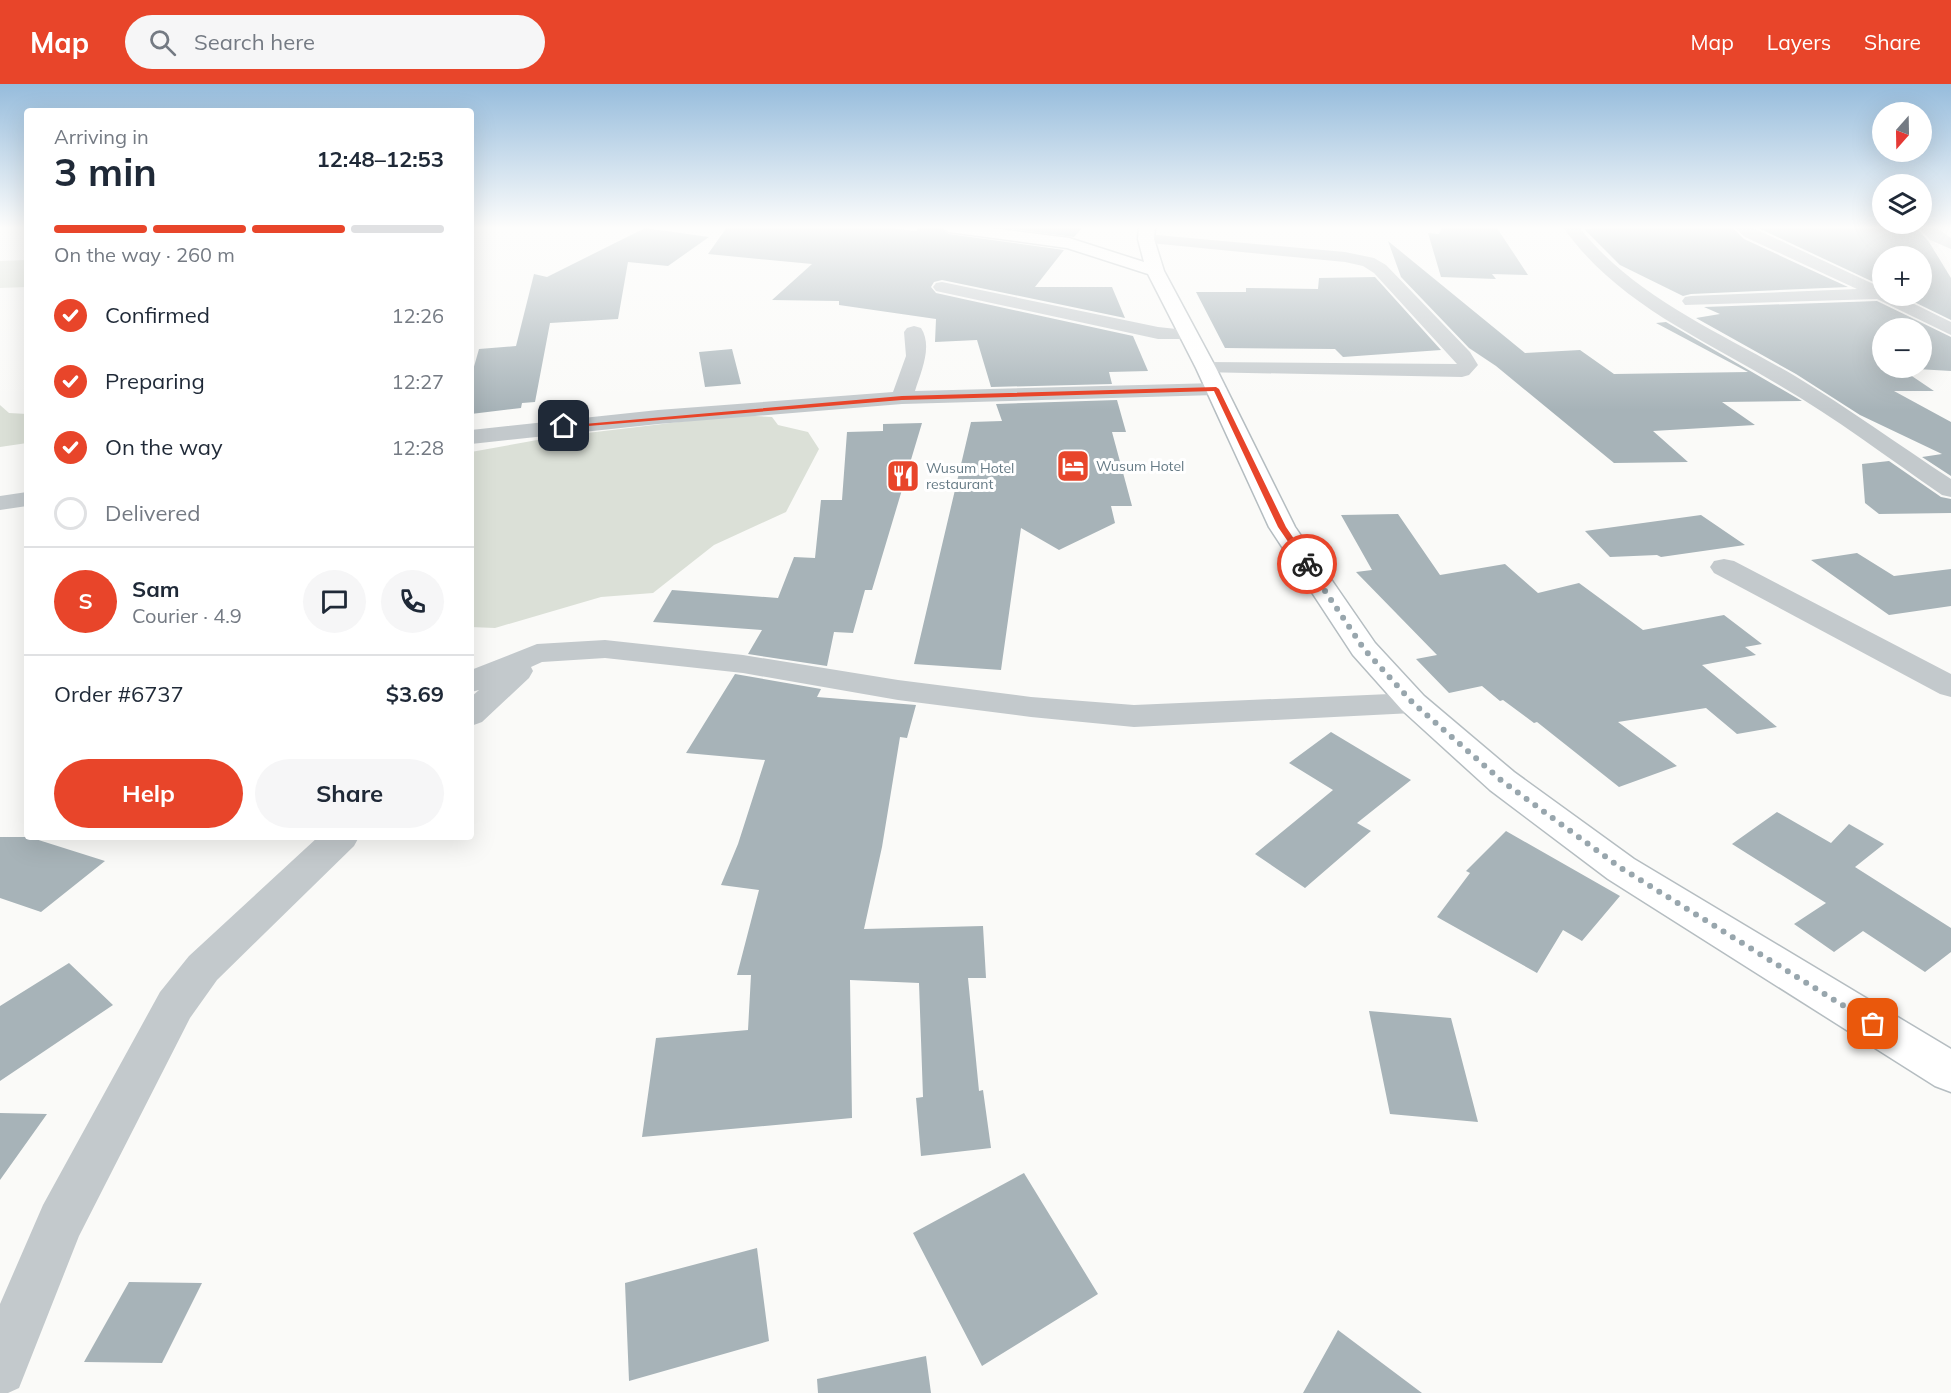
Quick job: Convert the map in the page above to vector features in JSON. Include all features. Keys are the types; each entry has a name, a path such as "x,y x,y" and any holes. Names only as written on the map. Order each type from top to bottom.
{"street":[{"path":"952,288 1158,333 1188,335"},
{"path":"1164,288 1211,379 1282,527 1364,649 1413,703 1502,781 1621,868 1951,1072"},
{"path":"474,436 658,417 902,398 1211,379 1462,371 1468,365 1463,356 1398,288"},
{"path":"1632,288 1649,301 1789,382 1951,490"},
{"path":"1691,301 1872,294"},
{"path":"1904,306 1951,329"},
{"path":"902,398 916,356 914,332"},
{"path":"0,503 24,499"},
{"path":"1724,567 1951,687"},
{"path":"474,681 537,653 605,649 742,664 898,690 1031,707 1134,716 1413,703"},
{"path":"474,712 537,653"},
{"path":"0,1369 60,1222 175,1005 203,968 338,840"}],"shaded area":[{"path":"0,405 9,413 24,414 24,443 0,447"},
{"path":"737,415 772,417 778,425 808,432 819,449 786,512 714,545 653,593 601,597 495,628 474,627 474,451 554,437"}],"building":[{"path":"530,288 623,288 618,319 550,323 535,402 522,403 521,408 474,414 474,366 479,349 516,346"},
{"path":"785,288 932,288 936,293 1133,336 1148,371 1109,372 1112,384 991,387 977,340 935,342 936,319 839,305 839,301 772,300"},
{"path":"981,288 1112,288 1125,318"},
{"path":"1246,288 1385,288 1441,350 1343,357 1335,349 1225,348 1196,292 1246,292"},
{"path":"1412,288 1446,288 1525,353 1580,350 1614,374 1748,372 1656,323 1666,322 1802,401 1722,402 1755,425 1653,431 1688,462 1614,463 1496,366 1469,348"},
{"path":"1667,288 1824,288 1691,294 1683,296"},
{"path":"1932,288 1951,288 1951,320 1922,306 1932,306"},
{"path":"1872,301 1872,306 1887,306 1912,318 1872,318 1872,378 1915,378 1934,391 1894,391 1951,422 1951,476 1922,457 1942,454 1860,415 1796,374 1696,318 1720,314 1704,307"},
{"path":"1932,328 1951,337 1951,371 1932,370"},
{"path":"732,349 741,384 705,387 699,352"},
{"path":"1117,400 1126,432 1112,432 1132,506 1111,506 1115,523 1059,550 1021,528 1001,670 914,664 971,422 1002,421 996,404"},
{"path":"922,423 872,590 865,590 853,633 834,632 827,666 748,654 762,630 653,622 672,590 778,598 794,557 815,558 821,500 842,500 847,432 883,431 883,424"},
{"path":"1889,461 1941,497 1951,499 1951,513 1879,514 1865,503 1862,464"},
{"path":"1398,514 1440,575 1505,564 1538,593 1579,583 1643,630 1724,615 1762,644 1745,647 1756,655 1702,665 1777,727 1737,734 1706,708 1618,722 1677,766 1619,787 1537,722 1534,723 1503,700 1500,701 1482,686 1449,693 1416,659 1437,655 1356,572 1372,570 1341,515"},
{"path":"1701,515 1745,545 1661,557 1657,555 1610,557 1585,531"},
{"path":"1857,553 1894,576 1951,569 1951,606 1889,615 1811,560"},
{"path":"735,674 821,689 817,697 916,705 907,738 900,737 882,847 864,929 983,926 986,978 968,978 979,1091 983,1090 991,1148 921,1156 916,1098 923,1097 919,983 850,980 852,1118 642,1137 656,1038 748,1030 751,975 737,975 759,890 721,885 738,844 765,760 686,753"},
{"path":"1331,732 1411,780 1357,823 1371,831 1305,888 1255,854 1333,790 1289,763"},
{"path":"1777,812 1831,843 1849,824 1884,844 1855,867 1951,928 1951,952 1925,972 1863,931 1834,952 1794,924 1826,903 1732,844"},
{"path":"1506,831 1620,896 1582,941 1563,930 1537,973 1437,917 1470,873 1466,871"},
{"path":"0,837 24,837 24,840 38,840 105,861 41,912 0,898"},
{"path":"69,963 113,1005 0,1081 0,1006"},
{"path":"1369,1011 1451,1018 1478,1122 1390,1114"},
{"path":"0,1113 47,1114 0,1180"},
{"path":"1024,1173 1098,1294 982,1366 913,1233"},
{"path":"757,1248 769,1341 629,1381 625,1283"},
{"path":"129,1282 202,1283 162,1363 84,1362"},
{"path":"1338,1330 1422,1393 1303,1393"},
{"path":"926,1356 931,1393 818,1393 817,1379"}],"way so far":[{"path":"1307,564 1364,649 1413,703 1502,781 1621,868 1873,1024"}],"place":[{"name":"Wusum Hotel","path":"1073,466"},
{"name":"Wusum Hotel restaurant","path":"903,476"}],"route":[{"path":"564,426 902,398 1216,389 1282,527 1307,564"}]}
